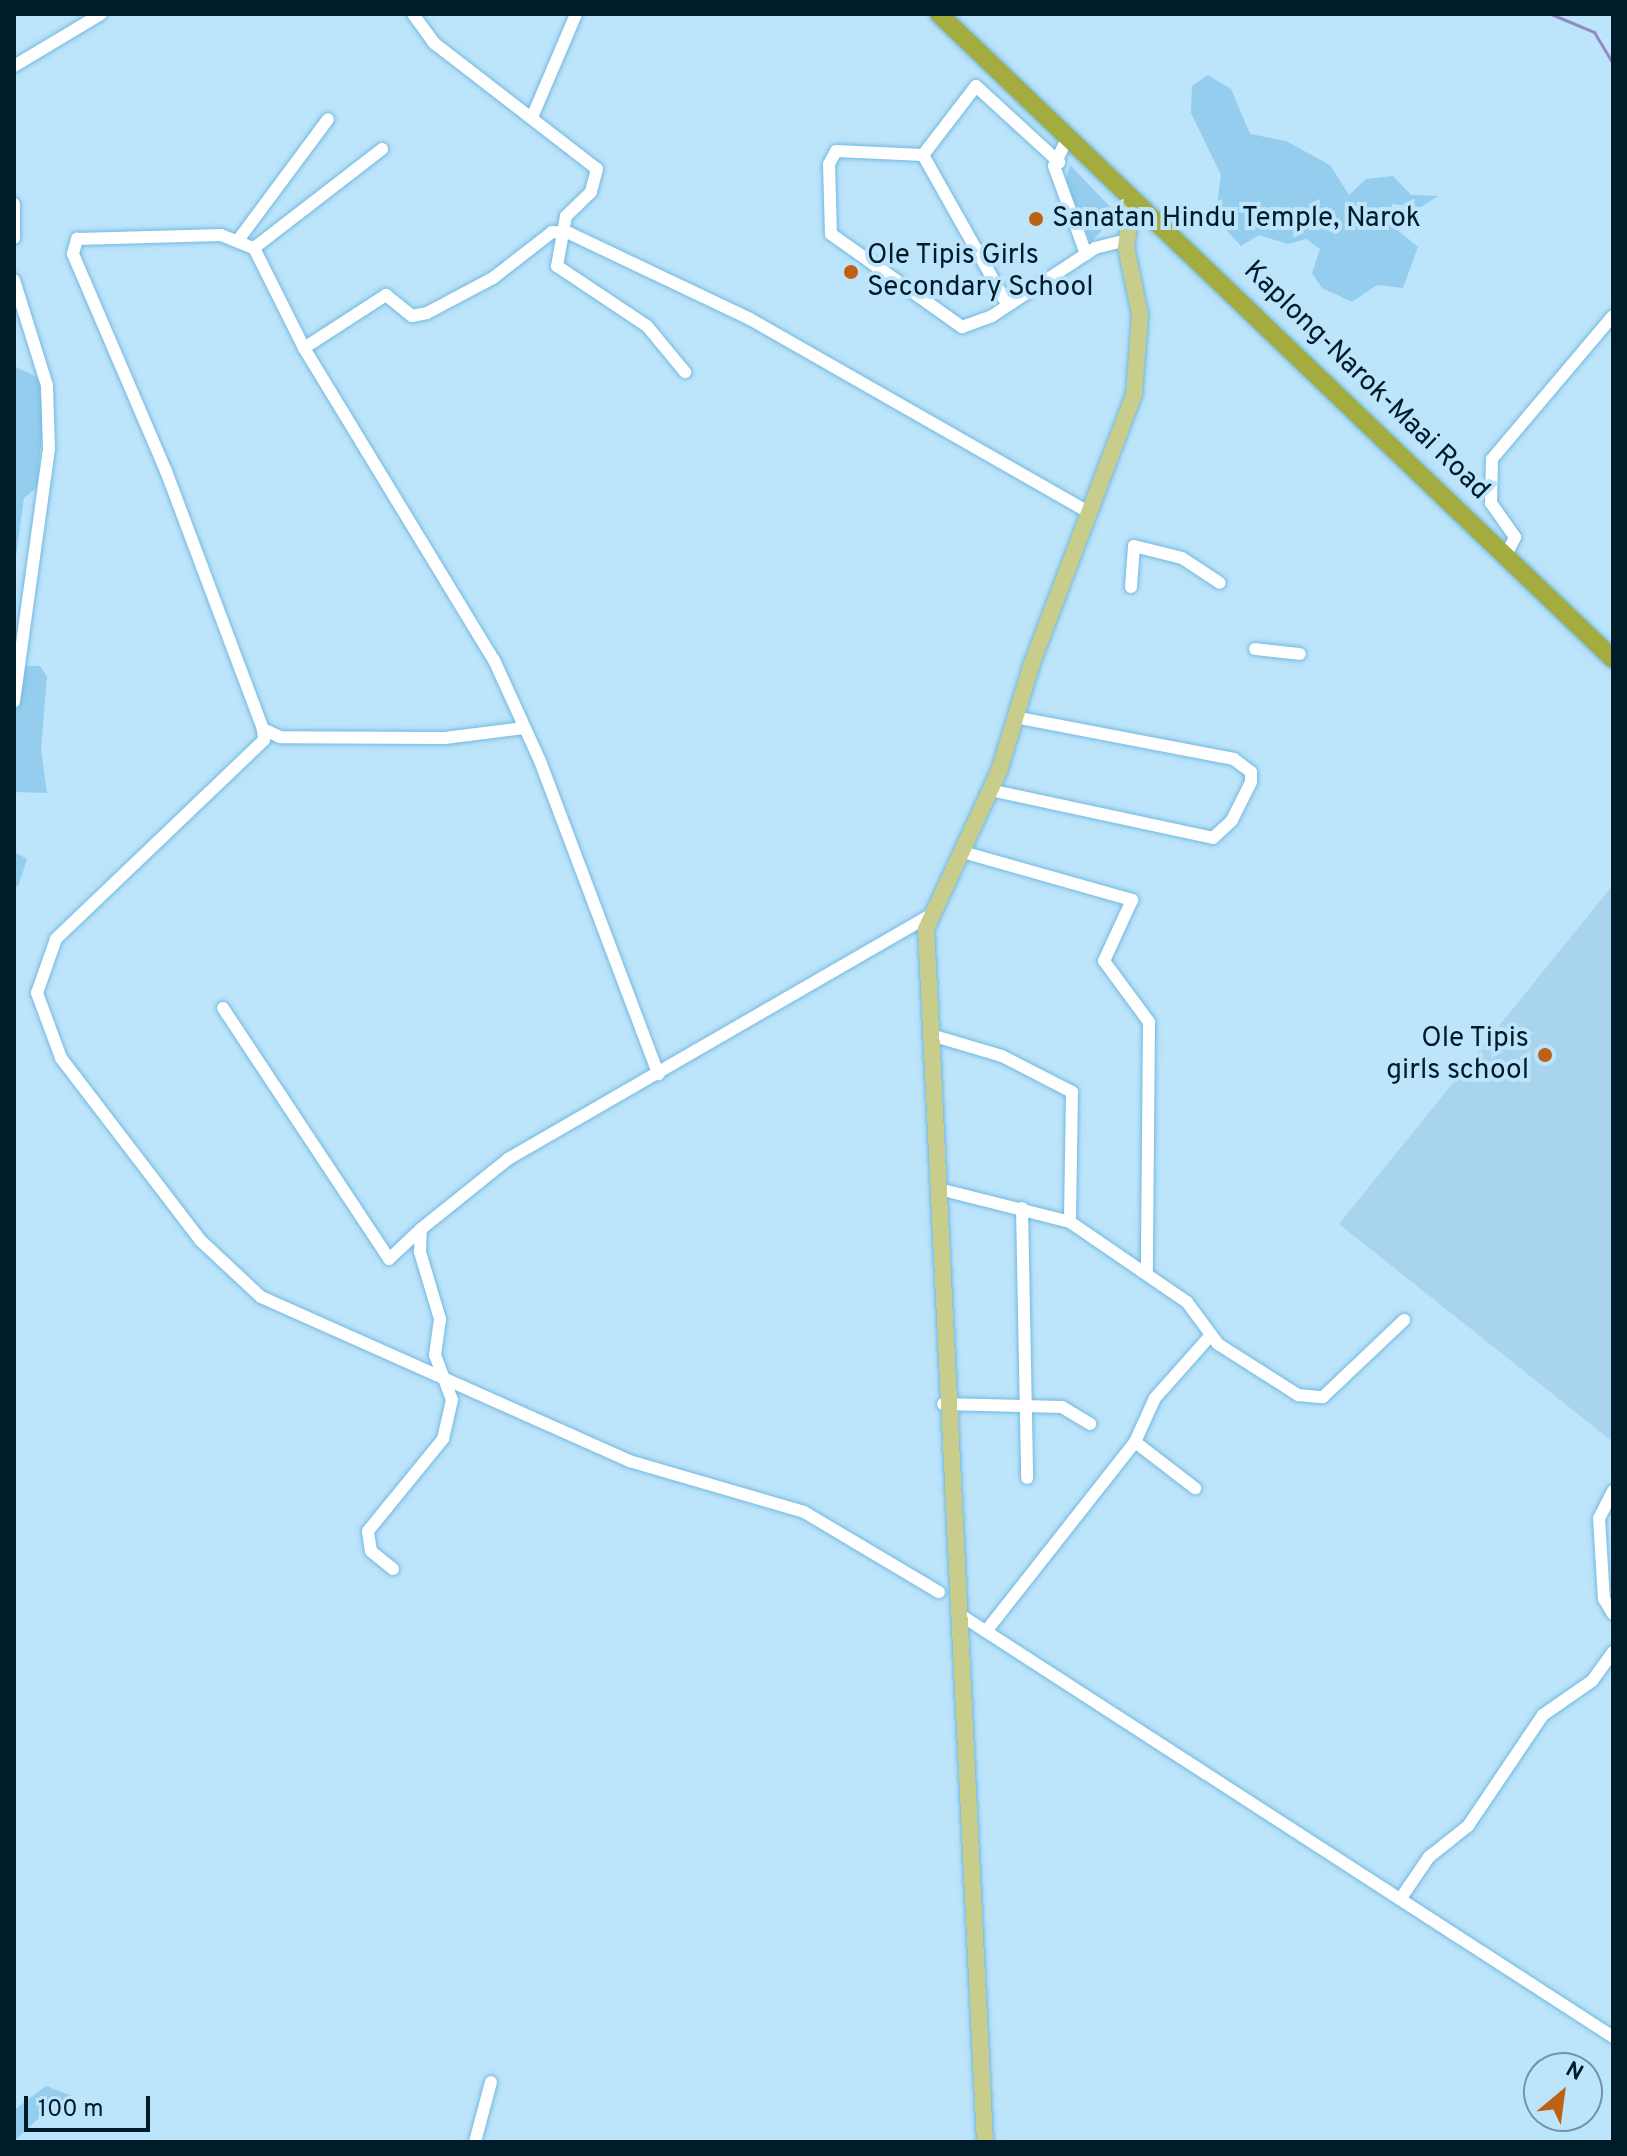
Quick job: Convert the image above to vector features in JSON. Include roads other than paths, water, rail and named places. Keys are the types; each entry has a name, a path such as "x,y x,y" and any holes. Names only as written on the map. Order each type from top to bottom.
{"highway":[{"name":"Kaplong-Narok-Maai Road","path":"939,14 1613,659"}],"main road":[{"path":"985,2142 959,1614 943,1404 939,1189 928,917 966,853 1019,718 1032,663 1089,512 1123,433 1140,368 1126,240 1133,198"}],"street":[{"path":"14,66 101,14"},
{"path":"304,348 386,295 412,316 427,313 559,233 591,192 597,169 533,115 434,43 413,14"},
{"path":"533,115 576,14"},
{"path":"923,155 976,86 1059,162"},
{"path":"239,239 256,206 328,119"},
{"path":"1068,137 1059,162 1059,183 1086,254"},
{"path":"254,248 382,149"},
{"path":"923,155 836,151 829,164 834,241 908,283 962,327 1007,304 1086,254 1126,240"},
{"path":"923,155 1007,304"},
{"path":"14,204 14,238"},
{"path":"559,233 560,271 647,326 685,372"},
{"path":"559,233 750,319 1089,512"},
{"path":"658,1074 524,728 440,564 304,348 254,248 239,239 77,239 71,248 166,471 263,729 264,740 56,939 37,993 61,1058 235,1277 321,1329 443,1376 629,1461 804,1512 939,1592"},
{"path":"14,280 47,385 49,449 14,702"},
{"path":"1506,555 1515,537 1491,503 1492,459 1613,316"},
{"path":"1131,587 1134,546 1182,558 1220,583"},
{"path":"1255,649 1300,654"},
{"path":"990,790 1213,838 1232,820 1251,782 1251,772 1234,759 1019,718"},
{"path":"263,729 280,737 395,732 445,738 524,728"},
{"path":"966,853 1132,900 1104,961 1149,1022 1147,1274"},
{"path":"223,1008 389,1259 508,1159 928,917"},
{"path":"931,1035 1002,1056 1072,1092 1070,1222"},
{"path":"939,1189 1070,1222 1187,1302 1211,1335 1298,1395 1323,1397 1404,1320"},
{"path":"1022,1208 1027,1478"},
{"path":"393,1569 371,1551 368,1531 443,1439 452,1400 435,1355 440,1319 420,1252 421,1229"},
{"path":"987,1630 1135,1442 1155,1398 1211,1335"},
{"path":"943,1404 1062,1407 1090,1424"},
{"path":"1135,1442 1195,1488"},
{"path":"1613,1491 1599,1518 1604,1599 1613,1614"},
{"path":"959,1614 1613,2037"},
{"path":"1401,1898 1429,1857 1468,1826 1543,1715 1592,1681 1613,1652"},
{"path":"475,2142 491,2082"}],"waterway":[{"path":"1551,14 1594,32 1613,64"}],"place":[{"name":"Sanatan Hindu Temple, Narok","path":"1036,219"},
{"name":"Ole Tipis Girls Secondary School","path":"851,272"},
{"name":"Ole Tipis girls school","path":"1545,1055"}]}
